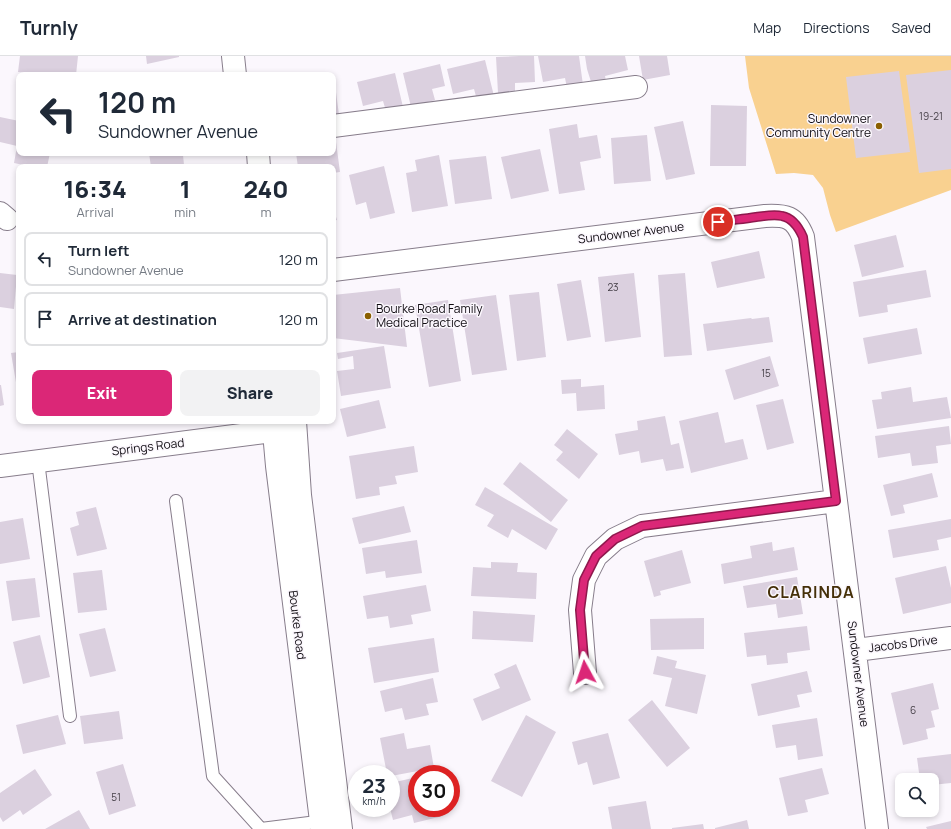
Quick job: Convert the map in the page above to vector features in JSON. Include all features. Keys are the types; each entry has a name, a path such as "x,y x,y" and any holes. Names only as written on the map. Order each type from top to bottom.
{"street":[{"path":"233,56 236,72"},
{"path":"246,56 248,72"},
{"path":"336,126 636,87"},
{"name":"Sundowner Avenue","path":"336,270 765,216 782,216 796,224 803,237 856,650 877,829"},
{"name":"Springs Road","path":"0,466 296,424"},
{"name":"Bourke Road","path":"296,424 300,495 331,824"},
{"name":"Bourke Road","path":"274,426 277,466 331,824"},
{"path":"585,672 580,610 584,580 596,556 615,539 642,526 836,501"},
{"name":"Jacobs Drive","path":"856,650 951,638"}],"lane":[{"path":"38,461 70,716"},
{"path":"176,501 213,776 261,829 331,824"}],"shaded area":[{"path":"745,56 951,56 951,190 836,232 823,188 813,175 794,173 776,174 749,88"}],"building":[{"path":"20,56 78,56 76,72 18,72"},
{"path":"146,56 179,56 179,57 147,64"},
{"path":"534,56 535,82 515,83 515,92 498,93 496,57"},
{"path":"538,56 579,56 583,85 567,88 565,78 543,82"},
{"path":"585,56 625,56 628,70 605,76 606,81 592,85"},
{"path":"639,56 667,56 670,75 643,80"},
{"path":"485,60 494,96 477,100 474,89 453,94 447,69"},
{"path":"440,64 445,86 432,89 435,100 411,107 403,73"},
{"path":"951,70 951,169 919,173 906,75"},
{"name":"Sundowner Community Centre","path":"899,71 910,152 856,158 846,77"},
{"path":"395,73 403,107 386,111 383,101 363,106 357,82"},
{"path":"336,92 339,115 336,116"},
{"path":"711,105 747,106 746,166 710,166"},
{"path":"0,117 16,120 16,146 0,142"},
{"path":"683,121 695,174 666,180 654,127"},
{"path":"577,124 579,138 597,135 601,158 580,162 585,190 559,194 549,129"},
{"path":"647,135 651,181 614,184 611,138"},
{"path":"336,142 340,172 336,173 336,164 298,164 296,156 336,156"},
{"path":"540,149 549,191 511,199 501,157"},
{"path":"16,152 16,156 49,156 48,164 14,163"},
{"path":"439,155 448,206 412,212 406,173 417,171 415,160"},
{"path":"149,156 183,156 184,164 151,164"},
{"path":"486,156 492,199 455,204 449,160"},
{"path":"384,166 395,213 370,219 366,202 356,205 349,175"},
{"path":"896,235 904,267 862,277 854,245"},
{"path":"759,251 765,278 717,288 711,262"},
{"path":"926,270 931,297 887,305 888,312 859,317 853,282"},
{"path":"0,273 16,275 14,309 0,307"},
{"path":"634,273 641,337 605,342 598,277"},
{"path":"685,273 692,355 664,357 658,275"},
{"path":"581,280 591,337 567,341 557,284"},
{"name":"Bourke Road Family Medical Practice","path":"400,288 407,347 336,338 336,295"},
{"path":"539,292 546,357 517,361 509,295"},
{"path":"496,295 507,370 472,375 460,300"},
{"path":"448,300 461,381 429,387 415,305"},
{"path":"769,317 773,342 707,351 703,324"},
{"path":"917,328 922,354 868,364 863,338"},
{"path":"384,346 391,388 341,396 337,371 354,369 353,356 338,359 337,353"},
{"path":"16,352 16,382 11,353"},
{"path":"770,356 779,386 734,400 725,370"},
{"path":"581,379 581,387 604,385 605,409 577,411 576,393 562,394 561,380"},
{"path":"0,385 4,405 0,406"},
{"path":"911,387 913,402 947,397 951,418 877,429 872,400 882,399 881,392"},
{"path":"783,399 794,443 767,450 756,405"},
{"path":"379,400 386,428 347,437 340,409"},
{"path":"718,412 725,443 743,439 748,459 691,473 679,421"},
{"path":"665,416 671,445 679,443 684,468 666,471 663,459 641,463 639,451 619,455 615,434 638,430 637,421"},
{"path":"949,426 951,444 936,446 938,463 912,466 910,453 878,458 875,436"},
{"path":"567,429 598,454 579,479 556,460 563,452 554,445"},
{"path":"414,446 418,472 395,476 397,484 379,487 380,495 356,499 349,456"},
{"path":"520,462 568,500 551,522 503,484"},
{"path":"932,473 938,497 903,505 905,513 891,516 883,485"},
{"path":"485,487 558,529 546,550 512,529 508,538 487,526 494,515 475,505"},
{"path":"404,506 411,532 359,544 352,518"},
{"path":"96,507 107,549 77,556 70,528 79,525 76,512"},
{"path":"23,518 30,559 0,564 0,522"},
{"path":"951,519 951,537 937,540 939,550 893,558 888,530"},
{"path":"417,540 422,573 386,578 385,571 366,574 362,548"},
{"path":"772,542 773,551 794,547 798,570 724,584 721,564 752,558 750,546"},
{"path":"682,550 691,583 660,591 661,595 654,597 644,561"},
{"path":"491,562 518,563 517,572 537,573 536,599 471,596 473,567 491,568"},
{"path":"946,566 951,588 951,603 903,614 895,578"},
{"path":"102,570 107,610 78,613 73,573"},
{"path":"797,577 803,614 778,618 776,604 747,608 743,586"},
{"path":"35,578 40,617 12,621 6,581"},
{"path":"426,585 431,611 411,615 413,624 390,628 388,616 367,619 363,596"},
{"path":"473,611 535,615 533,642 472,639"},
{"path":"704,618 704,649 651,650 650,619"},
{"path":"807,626 810,650 787,653 788,663 767,665 766,655 747,657 744,633"},
{"path":"105,628 116,671 90,677 79,634"},
{"path":"40,635 50,677 23,684 13,642"},
{"path":"434,638 439,672 374,683 368,648"},
{"path":"657,656 677,661 675,668 706,675 697,714 665,706 672,678 653,674"},
{"path":"516,664 531,700 482,721 473,699 500,688 494,674"},
{"path":"807,671 812,692 797,695 800,707 758,716 751,684"},
{"path":"433,678 438,702 426,704 429,715 405,720 402,708 385,712 380,691"},
{"path":"933,683 939,709 931,711 935,727 926,729 928,739 903,745 891,693"},
{"path":"652,700 690,748 667,767 628,720"},
{"path":"119,711 123,739 84,744 80,716"},
{"path":"58,715 66,744 23,754 16,725"},
{"path":"526,715 556,732 522,797 491,781"},
{"path":"817,718 823,756 798,760 796,745 776,748 772,725"},
{"path":"404,733 407,749 430,745 433,765 408,765 408,773 400,774 400,765 385,765 380,738"},
{"path":"608,733 620,778 593,785 587,762 578,765 572,742"},
{"path":"951,754 951,783 939,784 939,773 919,773 917,758"},
{"path":"123,764 136,806 109,815 96,772"},
{"path":"822,768 829,794 805,800 808,812 788,816 779,778"},
{"path":"35,769 52,795 23,815 20,810 3,822 0,817 0,793"},
{"path":"408,779 408,816 393,820 392,817 400,817 400,781"},
{"path":"646,801 651,829 612,829 608,807"},
{"path":"79,810 90,829 45,829"},
{"path":"412,817 439,817 414,823"},
{"path":"747,820 749,829 715,829 715,828"},
{"path":"951,821 951,829 927,829 926,827"},
{"path":"703,824 704,829 672,829 672,828"}],"place":[{"name":"Sundowner Community Centre","path":"879,126"},
{"name":"Bourke Road Family Medical Practice","path":"368,316"}],"district":[{"name":"CLARINDA","path":"811,592"}],"route":[{"path":"585,672 580,610 584,580 596,556 615,539 642,526 836,501 803,237 800,229 796,224 782,216 765,216 718,222"}]}
